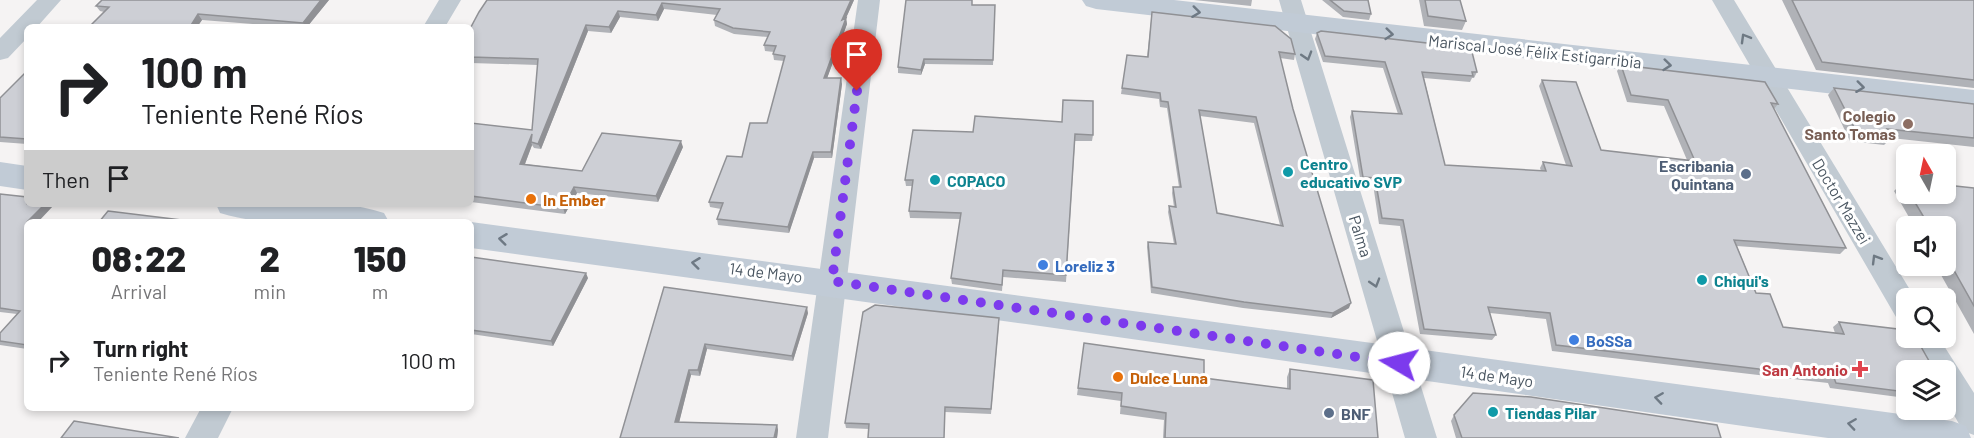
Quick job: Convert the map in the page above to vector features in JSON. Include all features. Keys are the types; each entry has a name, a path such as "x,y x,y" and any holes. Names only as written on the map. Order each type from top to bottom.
{"main road":[{"name":"Mariscal José Félix Estigarribia","path":"1096,0 1294,12 1767,76 1974,100"},
{"path":"0,174 24,178"},
{"path":"260,207 355,219"},
{"name":"14 de Mayo","path":"474,235 832,281 1399,363 1952,438"}],"street":[{"path":"27,24 50,0"},
{"path":"436,24 450,0"},
{"path":"812,438 869,0"},
{"name":"Doctor Mazzei","path":"1723,0 1896,292"},
{"name":"Palma","path":"1294,12 1421,438"},
{"path":"0,52 24,27"},
{"path":"1956,392 1974,422"},
{"path":"201,438 216,411"}],"building":[{"path":"102,0 321,0 303,23 198,14 192,24 92,24 109,7 96,6"},
{"path":"487,0 851,0 842,20 846,18 824,78 841,78 831,152 813,152 788,227 717,219 723,203 709,202 727,156 742,157 750,123 767,123 785,56 773,54 776,46 764,45 770,32 733,28 714,20 720,9 662,3 656,15 618,11 609,27 586,25 538,144 531,142 532,134 520,164 582,171 602,133 681,141 656,196 574,187 563,208 474,196 474,123 532,130 538,59 474,57 473,24"},
{"path":"906,0 972,0 972,5 995,5 993,60 924,59 921,70 898,67"},
{"path":"1330,0 1368,0 1371,14 1344,11"},
{"path":"1425,0 1460,0 1466,21 1428,16"},
{"path":"1792,0 1974,0 1974,80 1822,62"},
{"path":"1152,12 1275,26 1291,39 1295,54 1279,52 1293,109 1351,303 1333,313 1152,287 1148,242 1176,244 1169,206 1176,207 1173,187 1181,187 1168,102 1161,101 1160,93 1122,88 1127,55 1148,57","holes":["1199,110 1256,117 1283,226 1217,213"]},
{"path":"1321,31 1471,48 1477,72 1472,72 1473,76 1422,72 1445,165 1546,171 1543,162 1572,166 1542,80 1576,82 1601,150 1695,161 1668,100 1631,95 1621,65 1765,82 1778,104 1771,103 1846,248 1734,240 1756,293 1770,294 1783,327 1844,334 1839,322 1896,329 1896,348 1922,348 1929,360 1896,360 1896,391 1836,383 1834,378 1556,345 1550,313 1488,307 1496,335 1424,329 1403,220 1382,218 1375,178 1363,177 1352,111 1402,114 1385,62 1325,56 1317,33"},
{"path":"24,74 24,139 0,137 0,98"},
{"name":"Colegio Santo Tomas","path":"1834,88 1974,104 1974,138 1887,129 1892,137 1857,133"},
{"path":"1063,100 1093,101 1093,135 1075,134 1066,275 1003,270 1002,285 951,278 961,213 909,211 913,180 905,180 913,130 973,132 975,116 1062,122"},
{"path":"1956,186 1974,188 1974,306 1956,274 1956,216 1923,216 1916,204 1956,204"},
{"path":"0,194 24,197 24,207 42,207 30,219 24,219 24,345 0,341 0,333 20,311 0,308"},
{"path":"108,211 173,219 101,219"},
{"path":"474,257 586,273 551,341 474,330"},
{"path":"664,287 807,307 792,356 705,344 698,370 689,370 675,422 777,425 774,438 620,438"},
{"path":"875,305 999,318 991,409 945,407 944,438 868,438 869,424 845,423 863,312"},
{"path":"1084,343 1204,360 1204,378 1290,389 1290,369 1373,380 1378,438 1165,438 1166,413 1121,406 1122,393 1078,388"},
{"path":"1473,393 1531,397 1717,425 1721,438 1462,438 1454,415"},
{"path":"74,421 179,438 61,438"}],"place":[{"name":"Colegio Santo Tomas","path":"1908,124"},
{"name":"Centro educativo SVP","path":"1288,172"},
{"name":"Escribania Quintana","path":"1746,174"},
{"name":"COPACO","path":"935,180"},
{"name":"In Ember","path":"531,199"},
{"name":"Loreliz 3","path":"1043,265"},
{"name":"Chiqui's","path":"1702,280"},
{"name":"BoSSa","path":"1574,340"},
{"name":"San Antonio","path":"1860,369"},
{"name":"Dulce Luna","path":"1118,377"},
{"name":"Tiendas Pilar","path":"1493,412"},
{"name":"BNF","path":"1329,413"}],"route":[{"path":"857,91 832,281 1399,363"}]}
